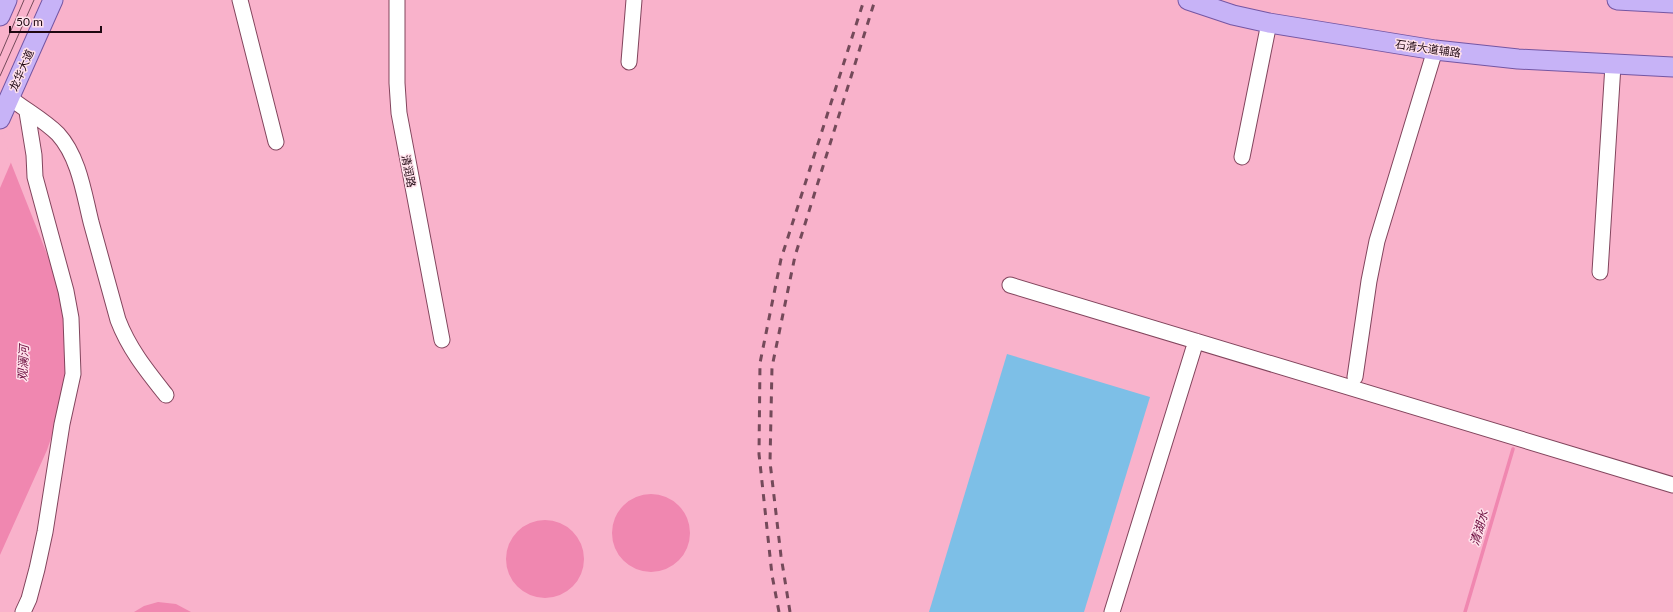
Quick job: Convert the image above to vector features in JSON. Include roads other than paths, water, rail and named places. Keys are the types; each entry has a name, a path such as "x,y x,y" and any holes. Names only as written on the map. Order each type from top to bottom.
{"main road":[{"path":"0,16 7,0"},
{"name":"龙华大道","path":"1,117 53,0"},
{"name":"石清大道辅路","path":"1188,0 1233,15 1269,23 1435,50 1518,59 1673,67"},
{"path":"1618,0 1673,3"}],"street":[{"path":"240,0 276,142"},
{"name":"清润路","path":"397,0 397,83 399,113 442,340"},
{"path":"628,62 634,0"},
{"path":"1242,157 1269,23"},
{"path":"1355,377 1369,281 1377,241 1435,50"},
{"path":"1600,272 1613,65"},
{"path":"10,97 28,112 40,119 58,135 68,148 79,178 118,320 125,338 142,366 166,395"},
{"path":"24,612 37,569 45,532 62,424 73,374 71,318 66,291 35,177 34,156 28,112"},
{"path":"1010,284 1673,485"},
{"path":"1112,612 1196,341"}],"water":[{"name":"观澜河","path":"0,135 58,282 65,315 68,350 65,384 58,418 47,450 0,555"},
{"path":"651,494 666,497 679,505 687,518 690,533 687,548 679,561 666,569 651,572 636,569 623,561 615,548 612,533 615,518 623,505 636,497"},
{"path":"537,520 553,520 567,526 578,537 584,551 584,567 578,581 567,592 553,598 537,598 523,592 512,581 506,567 506,551 512,537 523,526"},
{"path":"158,602 176,604 191,612 134,612 144,606"}],"waterway":[{"name":"清湖水","path":"1465,612 1513,449"}],"tram line":[{"path":"0,56 24,0"},
{"path":"0,76 34,0"}],"railway":[{"path":"779,612 772,575 759,454 760,363 781,259 864,0"},
{"path":"790,612 781,556 770,462 772,367 795,256 875,0"}]}
